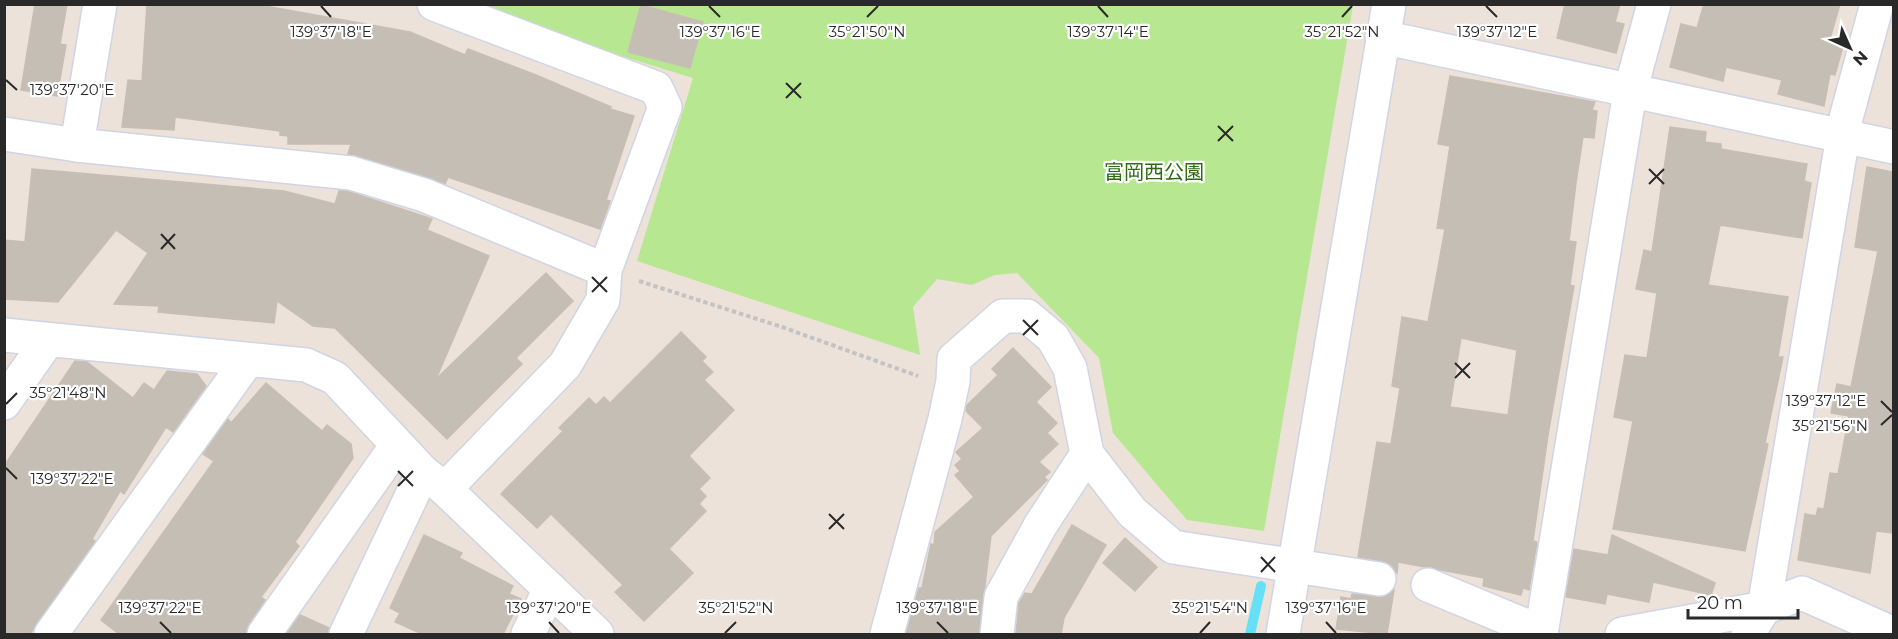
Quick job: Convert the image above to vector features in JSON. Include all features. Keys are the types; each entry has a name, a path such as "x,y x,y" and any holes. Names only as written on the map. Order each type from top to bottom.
{"street":[{"path":"77,145 100,4"},
{"path":"345,634 434,480 565,365 603,300 605,270 666,107 656,88 434,4"},
{"path":"1282,634 1389,4"},
{"path":"1428,585 1541,633 1630,92 1654,4"},
{"path":"1756,621 1846,118 1877,4"},
{"path":"1382,37 1893,147"},
{"path":"4,134 77,145 351,173 424,195 605,270"},
{"path":"887,634 945,419 953,381 954,359 1003,316 1027,316 1053,338 1070,368 1087,454 1132,512 1173,548 1379,579"},
{"path":"4,335 247,361 306,365 334,378 397,445 597,634"},
{"path":"4,403 48,340"},
{"path":"51,634 247,361"},
{"path":"264,634 397,445"},
{"path":"997,634 1001,597 1040,526 1087,454"},
{"path":"528,634 550,588"},
{"path":"1622,634 1756,621 1802,593 1893,634"}],"path":[{"path":"605,270 782,327 950,387"}],"green space":[{"name":"富岡西公園","path":"456,5 1353,5 1264,531 1187,520 1113,433 1099,358 1017,273 995,275 972,285 937,279 913,307 920,355 637,261 693,78"}],"building":[{"path":"35,4 67,4 60,44 66,45 57,96 21,90"},
{"path":"147,4 254,4 410,32 465,55 468,49 536,75 611,107 610,109 634,116 606,200 610,201 600,229 448,177 445,184 348,154 351,144 288,144 288,136 280,135 280,131 175,117 174,130 122,127 128,80 142,81"},
{"path":"1565,4 1620,4 1615,22 1624,24 1616,53 1557,38"},
{"path":"1704,4 1840,4 1830,39 1844,43 1835,75 1830,74 1824,106 1778,94 1782,80 1726,67 1723,81 1670,67 1681,24 1697,28"},
{"path":"641,5 703,22 690,68 628,52"},
{"path":"1450,76 1595,102 1592,110 1597,111 1594,138 1583,137 1576,183 1569,241 1576,242 1570,285 1574,286 1548,435 1533,541 1537,542 1529,590 1523,588 1521,595 1483,586 1484,578 1398,562 1397,573 1391,565 1382,561 1358,557 1377,442 1391,444 1400,388 1392,386 1402,317 1428,322 1445,229 1437,228 1450,146 1438,144","holes":["1461,338 1517,350 1508,415 1450,407"]},
{"path":"1670,127 1706,132 1705,142 1721,144 1721,149 1807,164 1804,181 1811,183 1802,238 1720,225 1708,285 1788,297 1778,357 1783,357 1765,443 1768,444 1745,551 1613,529 1633,421 1614,417 1625,355 1647,358 1657,293 1636,289 1644,250 1652,252"},
{"path":"1867,167 1893,172 1893,533 1876,531 1870,573 1798,560 1805,514 1816,516 1818,508 1824,509 1830,473 1838,474 1849,416 1831,413 1837,384 1851,387 1878,251 1855,247"},
{"path":"32,169 284,191 335,204 339,191 347,191 432,219 427,230 489,256 436,379 546,273 573,301 516,358 522,364 447,439 335,328 313,326 277,301 274,323 158,312 159,306 114,304 148,253 116,230 58,302 4,299 4,240 25,242"},
{"path":"681,332 706,357 702,361 713,372 704,380 734,410 689,456 710,478 699,489 706,496 699,504 706,511 669,549 693,573 644,621 615,592 623,585 551,514 537,528 501,494 563,431 559,428 589,398 596,405 604,397 610,403"},
{"path":"1013,348 1051,387 1036,402 1057,423 1047,433 1058,444 1039,462 1050,472 1044,477 1047,480 991,536 979,634 906,634 919,588 922,588 931,544 934,545 935,532 974,497 955,475 960,471 955,465 962,459 956,452 983,428 966,411 967,405 998,375 992,369"},
{"path":"75,361 87,362 133,398 144,383 154,390 167,371 197,374 206,386 173,432 166,427 124,494 120,491 92,539 95,541 30,634 4,634 4,466"},
{"path":"266,383 322,431 327,425 351,444 353,458 295,542 299,546 261,597 265,600 249,623 246,634 119,634 101,620 214,461 203,454 228,419 231,423"},
{"path":"1072,525 1106,545 1064,618 1061,634 1016,634 1019,603 1025,593 1032,594"},
{"path":"424,535 462,553 459,558 513,586 509,594 521,599 503,634 422,634 395,622 400,613 390,608"},
{"path":"1612,535 1715,583 1711,595 1653,582 1649,602 1607,594 1605,604 1566,597 1574,549 1608,555"},
{"path":"1125,538 1157,567 1135,591 1103,563"},
{"path":"1394,590 1387,634 1336,629 1341,597 1351,599 1352,594 1385,597"},
{"path":"300,615 329,628 327,634 287,634"}],"waterway":[{"path":"1250,634 1261,586"}]}
